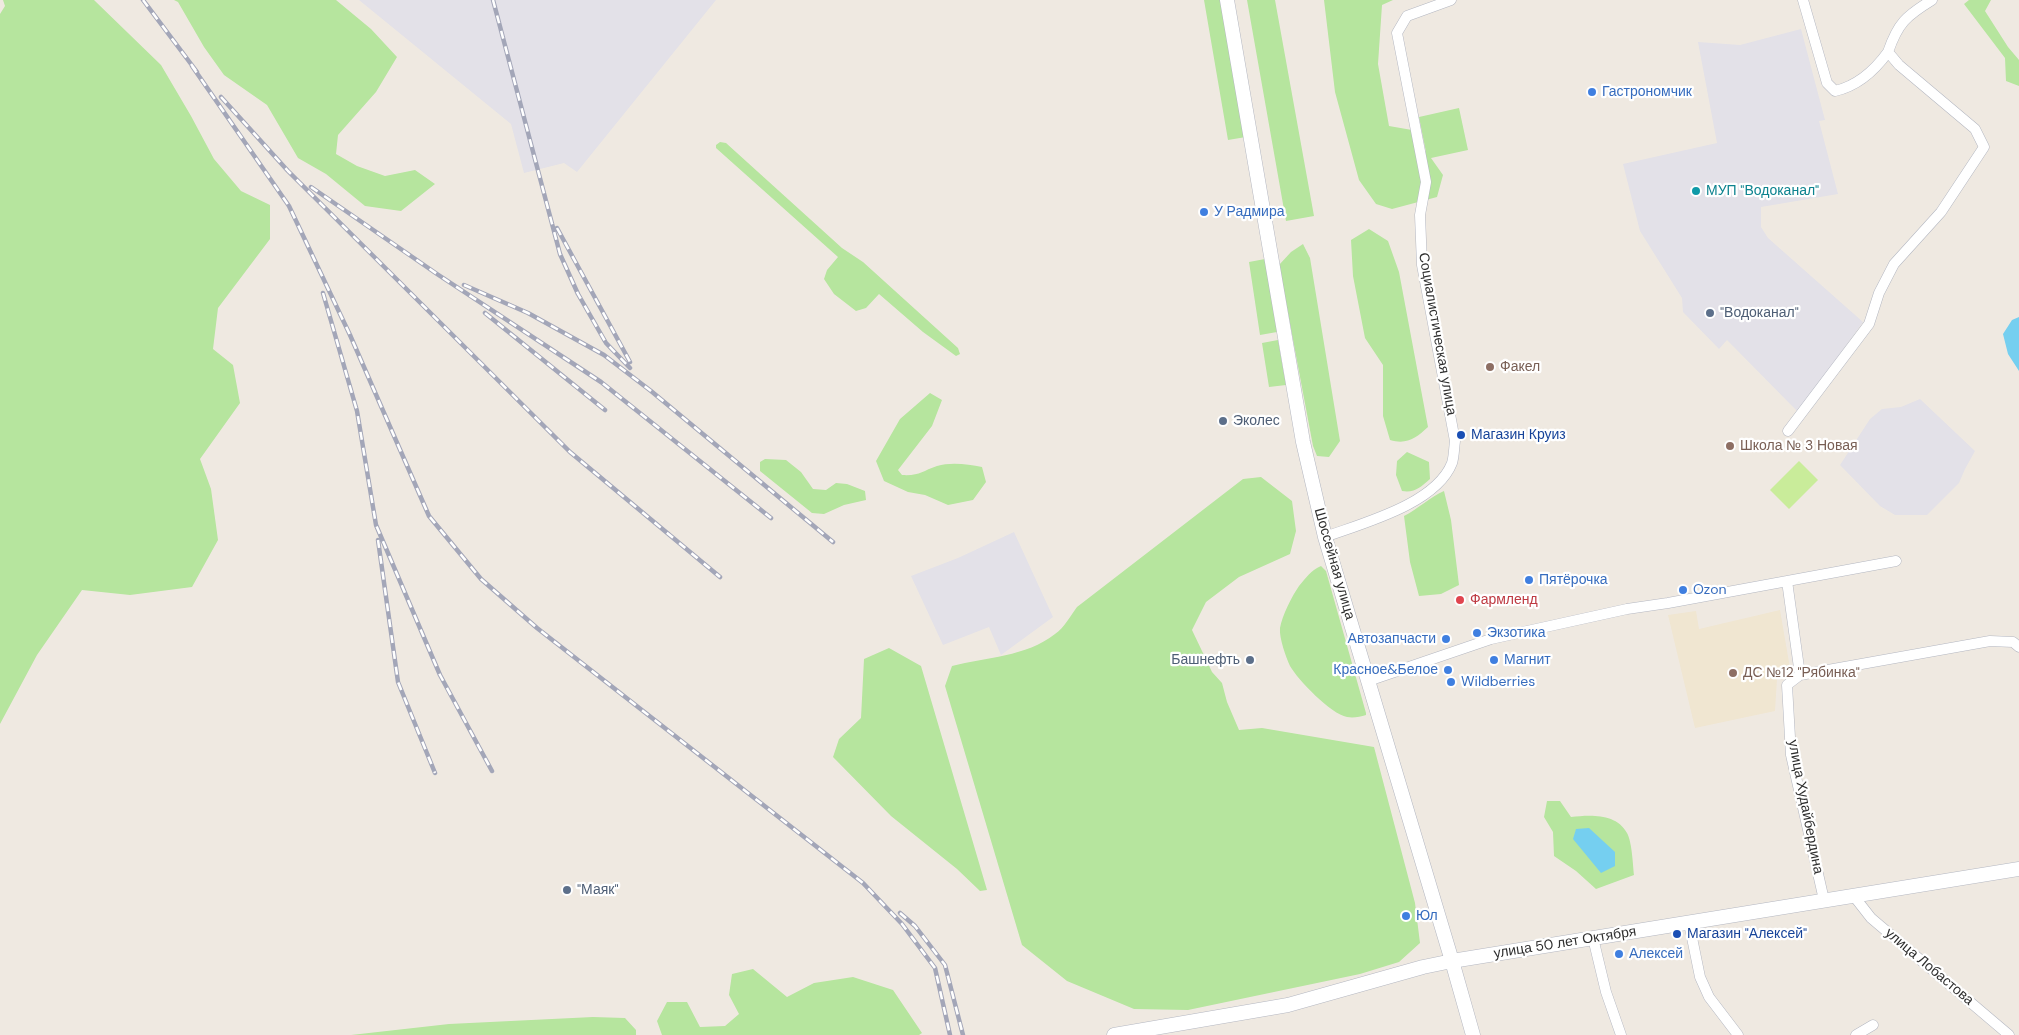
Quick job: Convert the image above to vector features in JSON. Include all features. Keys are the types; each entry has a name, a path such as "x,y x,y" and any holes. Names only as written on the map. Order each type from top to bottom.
{"street":[{"name":"Шоссейная улица","path":"1227,0 1302,442 1325,538 1473,1035"},
{"name":"Социалистическая улица","path":"1325,538 1413,503 1435,488 1452,463 1455,440 1422,265 1420,215 1426,182 1397,33 1406,16 1451,0"},
{"path":"1803,0 1827,83 1835,91 1847,88 1877,67 1888,52 1896,30 1915,10 1932,0"},
{"path":"1788,431 1869,324 1878,293 1894,264 1941,212 1984,147 1975,129 1899,65 1888,52"},
{"path":"1368,680 1491,639 1627,609 1668,604 1896,561"},
{"path":"1787,581 1800,675 1990,641 2012,642 2019,647"},
{"name":"улица Худайбердина","path":"1800,675 1787,686 1791,755 1824,900"},
{"name":"улица 50 лет Октября","path":"1114,1035 1288,1005 1423,967 1452,961 2019,869"},
{"name":"улица Лобастова","path":"1853,896 1871,918 2010,1035"},
{"path":"1689,922 1700,977 1709,997 1738,1035"},
{"path":"1593,938 1606,992 1621,1035"},
{"path":"1856,1035 1873,1025"}],"shaded area":[{"path":"359,0 716,0 577,172 564,163 524,173 511,124"},
{"path":"1801,29 1825,120 1819,121 1838,194 1761,207 1761,227 1768,238 1863,322 1798,412 1727,340 1719,349 1683,312 1682,298 1640,231 1623,164 1717,143 1698,42 1740,45"},
{"path":"1920,399 1975,451 1959,483 1927,515 1895,515 1880,506 1840,465 1870,419 1882,409 1901,407"},
{"path":"1014,532 1053,617 1001,655 989,627 943,645 911,576 958,558"},
{"name":"ДС №12 \"Рябинка\"","path":"1780,610 1790,668 1777,679 1775,711 1695,728 1668,615 1696,611 1699,629"}],"green space":[{"path":"3,0 94,0 161,65 214,159 241,191 270,205 270,239 218,308 213,349 233,365 240,403 200,459 211,489 218,540 192,587 130,595 82,590 37,655 0,724 0,14 5,6"},
{"path":"174,0 336,0 371,29 397,57 376,92 338,135 336,154 357,166 385,176 415,170 435,184 401,211 365,206 326,174 298,158 267,105 224,75 204,47 178,2"},
{"path":"1204,0 1222,0 1246,137 1228,140"},
{"path":"1247,0 1275,0 1314,216 1286,221"},
{"path":"1324,0 1393,0 1382,5 1378,64 1389,126 1412,130 1426,152 1419,117 1459,108 1468,150 1431,158 1443,175 1437,197 1392,209 1376,204 1359,180 1335,92"},
{"path":"1969,0 1991,0 1985,11 2008,47 2019,60 2019,86 2006,81 2005,58 1964,4"},
{"path":"720,142 726,143 842,248 863,262 958,348 960,354 956,356 923,332 879,294 866,308 856,311 834,294 824,279 827,270 838,257 716,148 716,145"},
{"path":"1369,229 1388,241 1399,272 1428,427 1415,437 1401,442 1390,440 1383,416 1383,365 1365,338 1353,276 1351,240"},
{"path":"1303,244 1310,258 1340,441 1329,457 1317,456 1313,446 1279,265 1291,252"},
{"path":"1265,259 1277,332 1260,335 1249,262"},
{"path":"1278,340 1286,385 1269,387 1262,343"},
{"path":"930,393 942,400 932,426 898,470 902,475 908,475 948,464 982,467 986,482 973,500 948,505 925,495 908,492 884,481 876,461 900,419"},
{"path":"1407,452 1429,462 1430,479 1418,489 1402,491 1396,475 1397,461"},
{"path":"765,459 786,460 801,472 813,489 826,490 836,483 847,484 865,491 866,500 844,505 824,514 812,513 760,471 760,462"},
{"path":"1799,461 1818,480 1789,509 1770,490"},
{"path":"1261,477 1292,501 1296,531 1290,554 1239,577 1206,602 1192,630 1212,672 1222,683 1227,702 1239,730 1262,728 1374,747 1415,903 1420,943 1399,962 1360,974 1188,1010 1134,1009 1067,981 1022,945 945,686 952,666 1019,652 1044,642 1061,628 1077,607 1243,479"},
{"path":"1444,491 1451,520 1459,585 1441,594 1419,596 1410,562 1404,516"},
{"path":"1321,566 1326,571 1366,713 1364,716 1347,717 1332,710 1294,672 1283,647 1280,628 1293,595 1311,572"},
{"path":"889,648 921,666 987,890 980,891 957,869 891,816 833,757 839,739 861,718 864,659"},
{"path":"1547,801 1560,801 1571,817 1602,817 1622,826 1630,842 1634,875 1596,889 1576,871 1554,856 1553,832 1544,817"},
{"path":"753,969 787,997 814,983 853,977 893,990 922,1033 919,1035 662,1035 657,1021 667,1002 687,1002 700,1027 725,1026 739,1014 729,995 732,974"},
{"path":"593,1017 625,1018 636,1030 636,1035 351,1035 449,1024"}],"water":[{"path":"2019,317 2019,371 2008,354 2003,334 2012,320"},
{"path":"1589,828 1615,852 1615,866 1601,873 1573,839 1576,829"}],"railway":[{"path":"143,0 197,72"},
{"path":"493,0 560,254 578,294 606,343 630,368"},
{"path":"192,66 289,206 350,335 429,516 481,579 537,628 863,883 902,924 935,968 950,1035"},
{"path":"221,97 288,171 570,452 720,577"},
{"path":"311,187 437,274 601,382 771,518"},
{"path":"557,228 630,362"},
{"path":"464,285 528,313 604,355 651,391 833,542"},
{"path":"323,293 357,411 376,525 440,675 492,771"},
{"path":"485,313 605,410"},
{"path":"378,540 398,682 435,773"},
{"path":"900,913 915,926 945,965 963,1035"}],"place":[{"name":"Гастрономчик","path":"1592,92"},
{"name":"МУП \"Водоканал\"","path":"1696,191"},
{"name":"У Радмира","path":"1204,212"},
{"name":"\"Водоканал\"","path":"1710,313"},
{"name":"Факел","path":"1490,367"},
{"name":"Эколес","path":"1223,421"},
{"name":"Магазин Круиз","path":"1461,435"},
{"name":"Школа № 3 Новая","path":"1730,446"},
{"name":"Пятёрочка","path":"1529,580"},
{"name":"Ozon","path":"1683,590"},
{"name":"Фармленд","path":"1460,600"},
{"name":"Экзотика","path":"1477,633"},
{"name":"Автозапчасти","path":"1446,639"},
{"name":"Башнефть","path":"1250,660"},
{"name":"Магнит","path":"1494,660"},
{"name":"Красное&Белое","path":"1448,670"},
{"name":"ДС №12 \"Рябинка\"","path":"1733,673"},
{"name":"Wildberries","path":"1451,682"},
{"name":"\"Маяк\"","path":"567,890"},
{"name":"Юл","path":"1406,916"},
{"name":"Магазин \"Алексей\"","path":"1677,934"},
{"name":"Алексей","path":"1619,954"}]}
